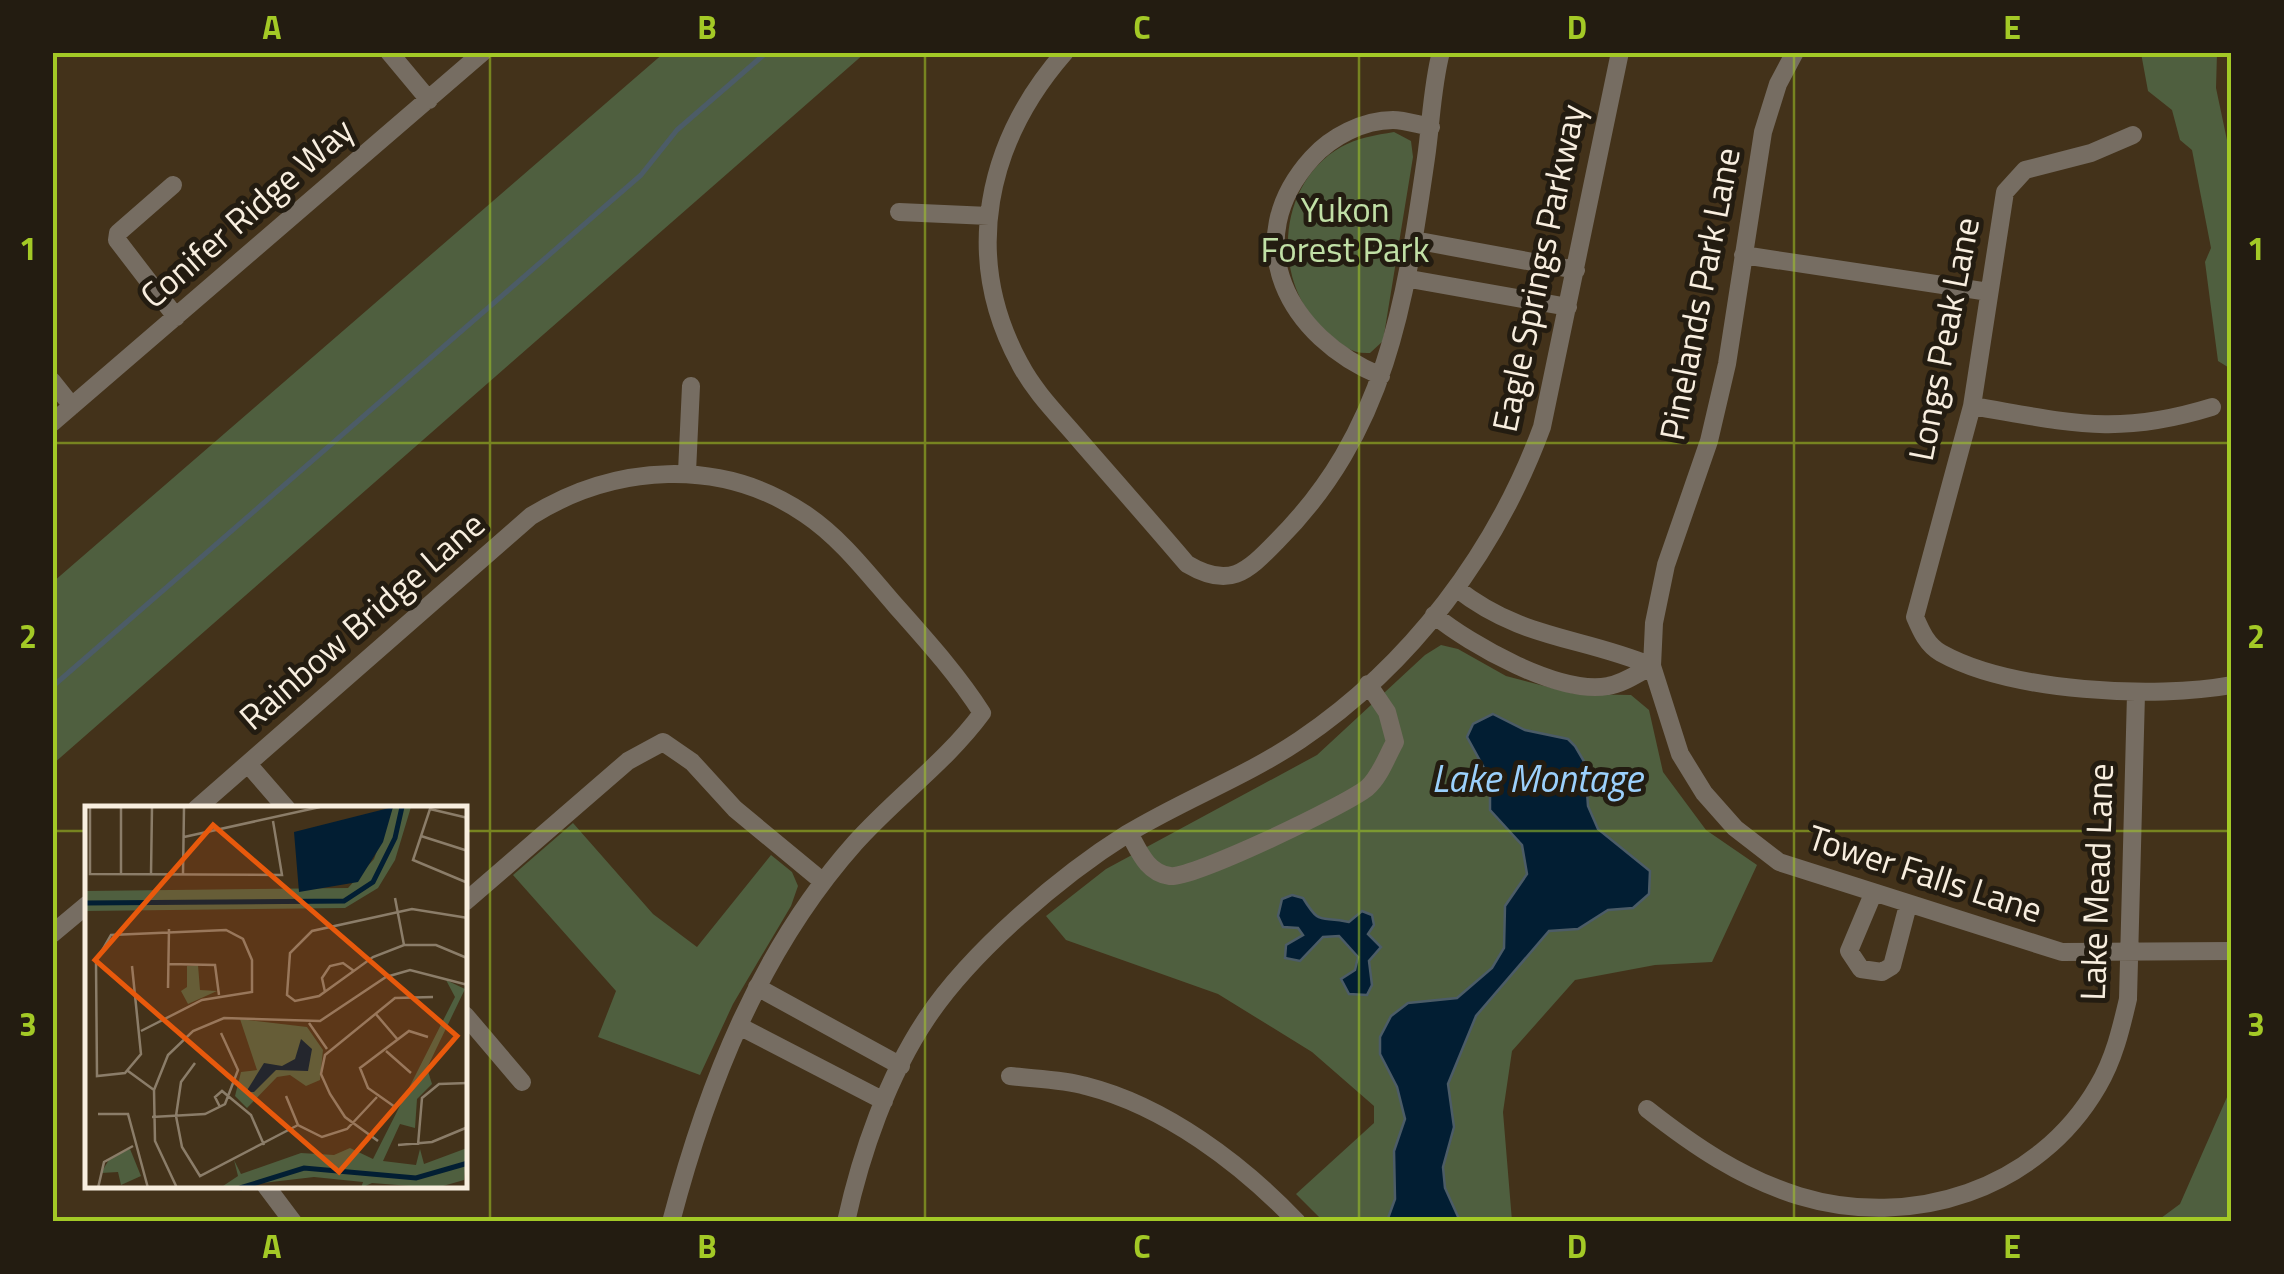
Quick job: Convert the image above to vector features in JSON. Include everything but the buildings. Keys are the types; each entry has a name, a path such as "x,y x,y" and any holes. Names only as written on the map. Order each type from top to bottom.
{"street":[{"path":"389,52 429,100"},
{"name":"Conifer Ridge Way","path":"52,422 483,52"},
{"path":"1065,52 1020,109 995,181 986,252 1005,330 1020,364 1043,398 1187,564 1208,577 1226,578 1258,562 1313,502 1362,426 1410,278 1441,52"},
{"name":"Eagle Springs Parkway","path":"846,1222 884,1101 900,1066 927,1018 957,980 1056,883 1129,833 1300,740 1368,684 1434,615 1484,549 1524,476 1558,365 1620,52"},
{"name":"Pinelands Park Lane","path":"1652,666 1666,565 1709,441 1722,384 1763,132 1778,84 1795,52"},
{"path":"1381,376 1326,346 1295,312 1276,243 1280,212 1298,174 1336,136 1392,120 1430,127"},
{"name":"Longs Peak Lane","path":"2133,135 2091,153 2025,170 2012,179 2005,192 1972,406 1915,616 1923,637 1940,653 2052,685 2136,694"},
{"path":"174,185 118,233 117,240 176,317"},
{"path":"899,212 989,216"},
{"path":"1414,240 1576,270"},
{"path":"1743,255 1989,292"},
{"path":"1410,278 1568,307"},
{"path":"52,381 72,406"},
{"path":"687,472 691,386"},
{"path":"1972,406 2113,428 2160,423 2212,408"},
{"name":"Rainbow Bridge Lane","path":"199,806 532,516 602,482 687,472 723,478 767,493 804,513 837,539 960,678 982,713 955,750 884,812 822,881"},
{"path":"1456,588 1485,610 1535,633 1611,649 1652,666"},
{"path":"1434,615 1462,638 1520,668 1562,680 1611,686 1652,666"},
{"name":"Tower Falls Lane","path":"1652,666 1680,754 1704,793 1736,828 1780,862 2062,952 2232,951"},
{"path":"1129,833 1149,868 1169,876 1194,874 1292,826 1338,809 1371,785 1396,742 1387,712 1368,684"},
{"path":"2136,694 2232,684"},
{"name":"Lake Mead Lane","path":"1647,1109 1703,1154 1743,1174 1849,1214 1904,1210 1951,1200 1990,1185 2033,1159 2072,1122 2099,1086 2118,1041 2128,999 2136,694"},
{"path":"468,899 628,761 663,742 692,762 735,809 822,881 756,987 714,1080 670,1222"},
{"path":"248,764 284,806"},
{"path":"1873,894 1850,940 1849,951 1861,970 1882,972 1892,966 1908,905"},
{"path":"52,934 85,906"},
{"path":"756,987 900,1066"},
{"path":"468,1019 522,1082"},
{"path":"739,1026 884,1101"},
{"path":"1010,1076 1085,1085 1130,1100 1232,1162 1297,1222"},
{"path":"268,1189 292,1222"}],"green space":[{"path":"665,52 865,53 53,764 53,582"},
{"path":"2141,53 2217,53 2216,88 2231,159 2231,369 2218,361 2205,262 2211,248 2192,150 2180,140 2172,110 2148,91"},
{"name":"Yukon Forest Park","path":"1394,132 1411,141 1413,157 1383,341 1370,353 1358,352 1329,334 1310,314 1297,291 1288,238 1292,211 1319,164 1347,144"},
{"path":"1441,645 1458,649 1506,676 1575,694 1631,695 1649,710 1663,772 1706,830 1757,865 1712,962 1655,965 1575,980 1512,1051 1503,1112 1512,1221 1323,1221 1296,1194 1374,1123 1374,1106 1312,1052 1218,994 1066,940 1046,916 1106,869 1317,755 1425,655"},
{"path":"573,823 653,914 697,947 771,855 792,872 798,886 791,906 733,1004 700,1075 598,1037 616,991 513,875"},
{"path":"2231,1088 2231,1221 2157,1221 2180,1204"}],"water":[{"name":"Lake Montage","path":"1493,714 1525,730 1568,739 1575,746 1585,763 1588,806 1598,829 1650,871 1649,894 1633,908 1608,910 1578,929 1549,931 1476,1016 1448,1084 1454,1127 1443,1167 1445,1188 1460,1221 1387,1221 1395,1199 1394,1151 1405,1119 1397,1087 1380,1054 1380,1037 1391,1016 1408,1003 1457,998 1492,968 1504,948 1505,906 1527,874 1522,845 1490,810 1490,779 1467,737 1473,724"},
{"path":"1292,895 1303,898 1322,918 1349,922 1362,911 1372,915 1374,925 1368,934 1381,947 1369,961 1372,985 1367,995 1349,994 1341,979 1355,970 1358,957 1339,936 1323,937 1300,961 1285,958 1286,945 1303,935 1298,928 1283,927 1278,916 1282,899"}],"waterway":[{"path":"52,687 641,175 677,130 767,52"}]}
